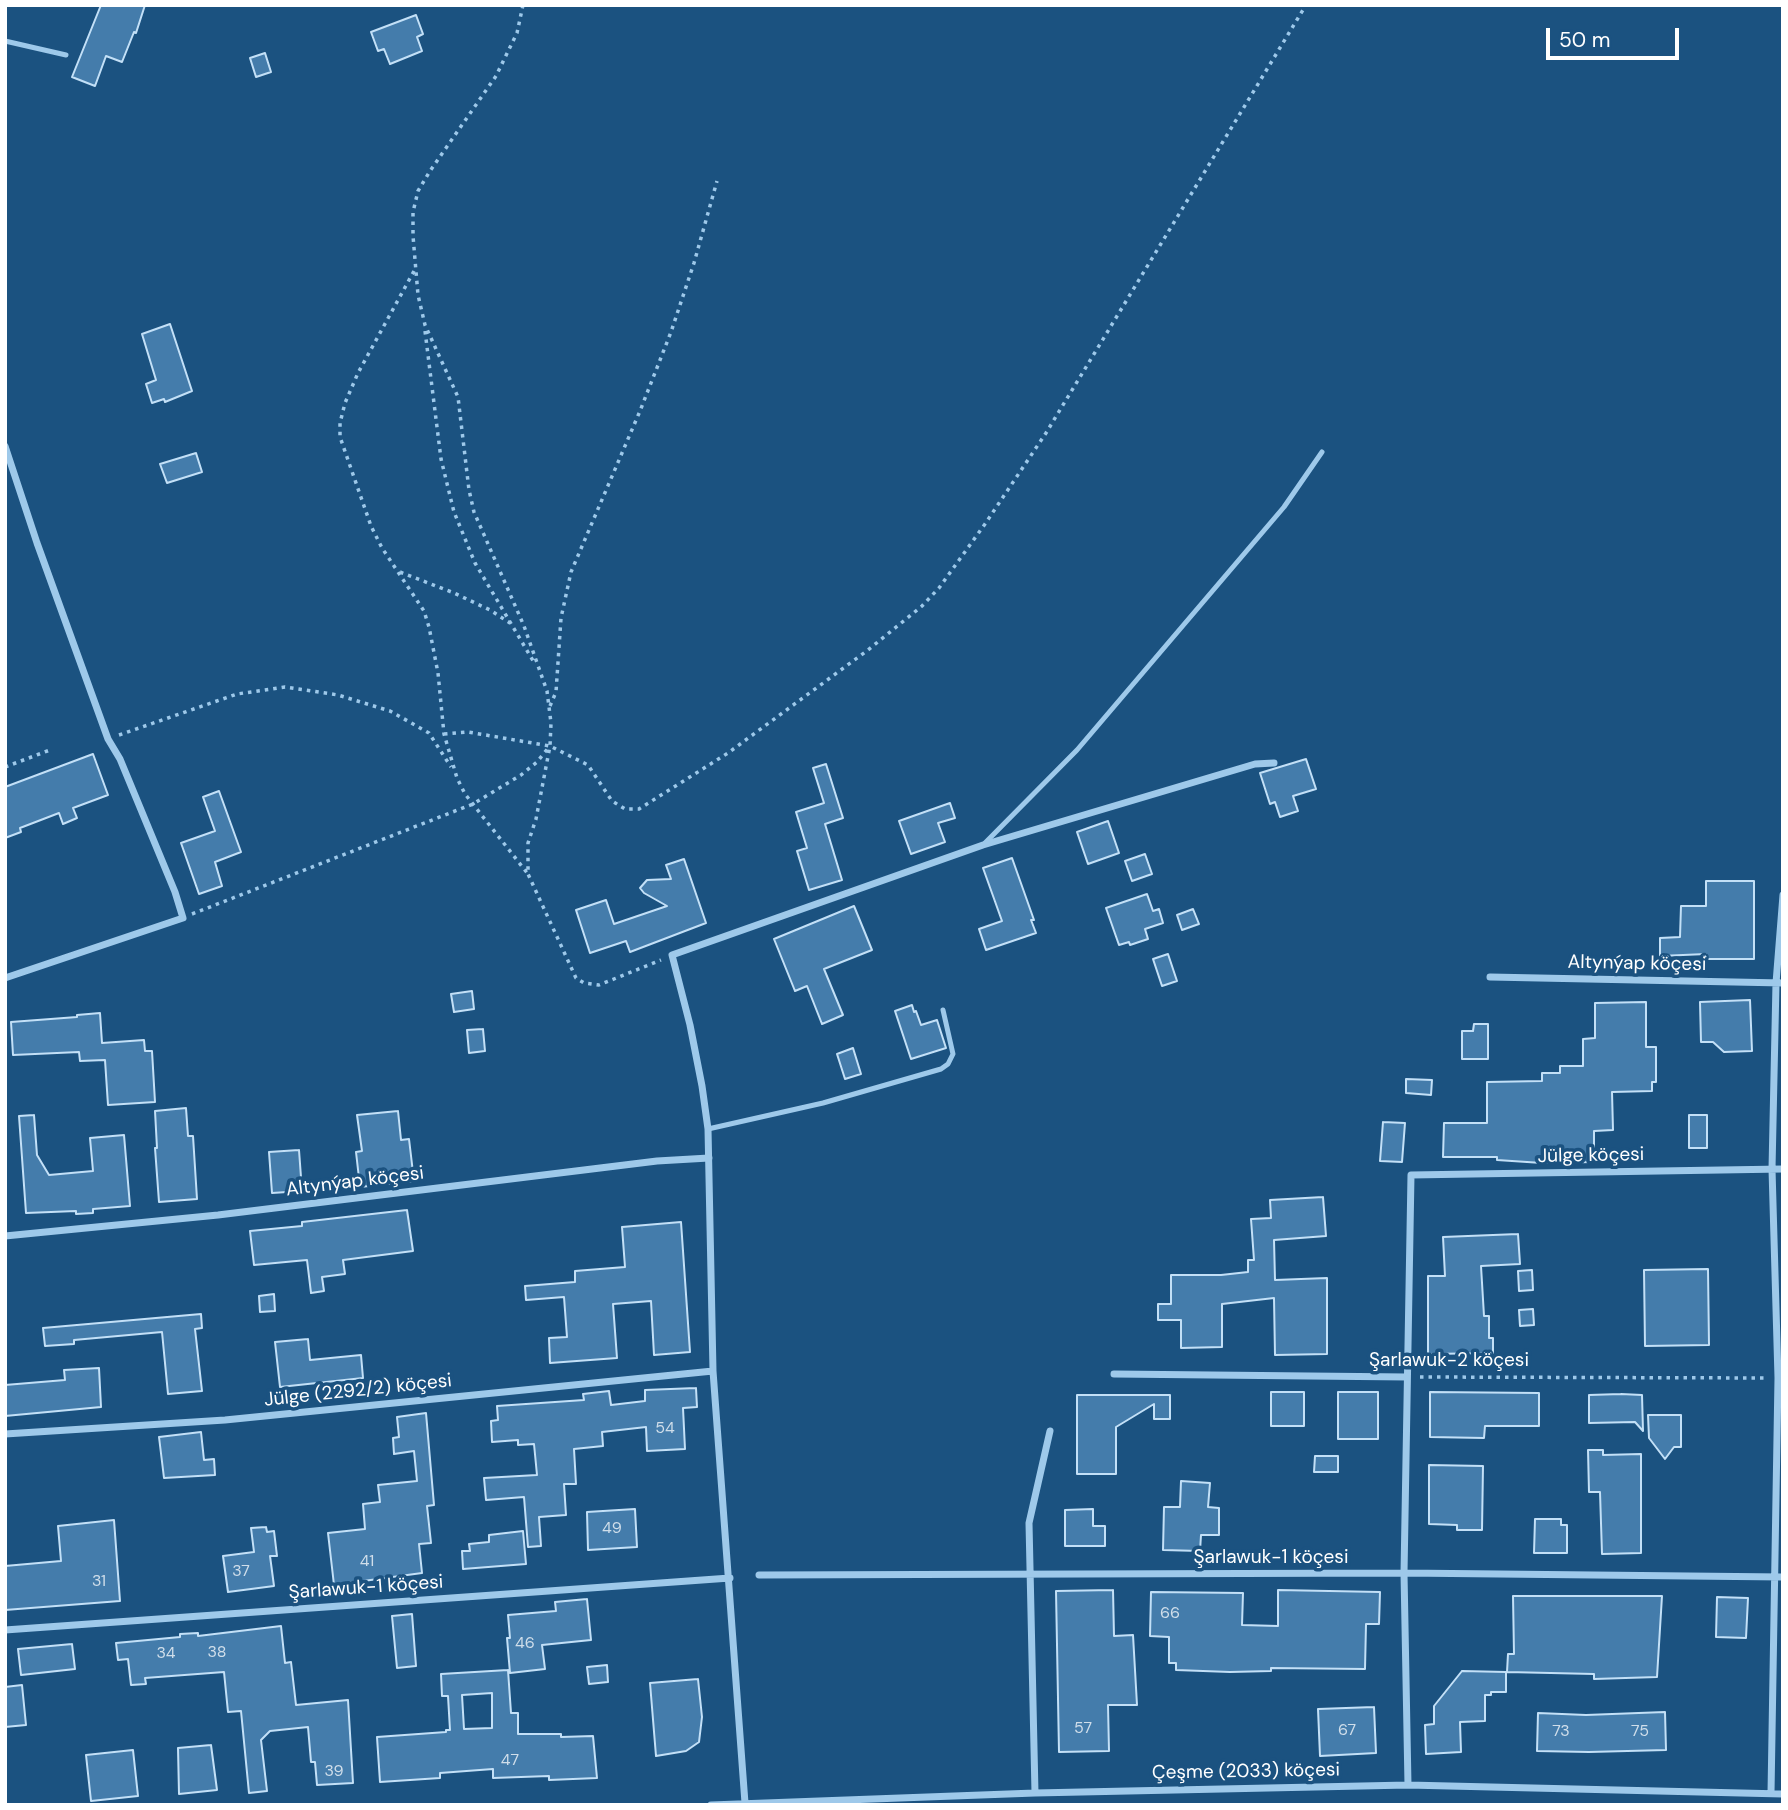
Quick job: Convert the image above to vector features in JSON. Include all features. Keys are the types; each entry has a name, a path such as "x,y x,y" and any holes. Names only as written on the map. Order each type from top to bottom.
{"street":[{"path":"5,446 108,739 120,759 175,892 183,918 5,978"},
{"path":"745,1803 713,1371 708,1129 690,1025 672,955 983,845 1255,764 1274,763"},
{"path":"1771,1794 1779,1577 1778,1378 1772,1169 1783,895"},
{"name":"Altynýap köçesi","path":"1490,977 1779,983"},
{"name":"Altynýap köçesi","path":"5,1236 218,1215 657,1161 709,1158"},
{"name":"Jülge köçesi","path":"1407,1377 1411,1175 1783,1169"},
{"name":"Jülge (2292/2) köçesi","path":"5,1434 225,1420 713,1371"},
{"name":"Şarlawuk-2 köçesi","path":"1114,1374 1407,1377"},
{"path":"1407,1377 1404,1573 1408,1785"},
{"path":"1035,1793 1029,1522 1050,1431"},
{"name":"Şarlawuk-1 köçesi","path":"759,1575 1404,1573 1779,1577"},
{"name":"Şarlawuk-1 köçesi","path":"5,1630 730,1577"},
{"name":"Çeşme (2033) köçesi","path":"711,1805 1035,1793 1408,1785 1783,1794"}],"lane":[{"path":"5,41 66,55"},
{"path":"983,845 1086,739 1284,507 1322,452"},
{"path":"708,1129 823,1103 941,1069 948,1064 953,1054 943,1010"}],"path":[{"path":"523,5 517,33 496,76 430,171 418,191 413,212 415,270 425,325 442,459 454,512 475,563 540,671"},
{"path":"444,734 468,732 550,746 588,765 612,801 625,809 639,809 728,753 868,650 922,606 977,535 1046,433 1306,5"},
{"path":"549,708 556,692 561,618 571,572 671,332 701,242 717,181"},
{"path":"415,270 358,373 340,423 342,444 371,526 424,611 438,673 444,734 457,778"},
{"path":"425,325 458,397 474,512 524,626 547,691 550,746 536,819 528,843 528,874"},
{"path":"397,571 454,593 490,610 511,624"},
{"path":"108,739 237,694 285,687 338,695 390,711 429,733 473,804 528,874 576,978 584,984 599,985 672,955"},
{"path":"183,918 473,804 521,775 537,762 550,746"},
{"path":"5,767 50,750"},
{"name":"Şarlawuk-2 köçesi","path":"1407,1377 1778,1378"}],"building":[{"path":"101,5 145,5 136,33 134,32 122,62 106,56 95,86 72,77"},
{"path":"416,15 423,34 417,37 422,51 390,64 384,49 378,51 371,32"},
{"path":"265,53 271,72 256,77 250,58"},
{"path":"170,324 192,391 165,402 164,399 152,403 146,384 156,380 142,334"},
{"path":"196,453 202,472 167,483 160,464"},
{"path":"93,754 108,795 73,808 77,818 63,824 59,813 20,828 21,832 5,838 5,787"},
{"path":"1306,759 1316,789 1293,796 1298,811 1280,817 1275,802 1270,804 1260,773"},
{"path":"826,764 843,818 825,824 842,880 809,890 797,851 807,848 796,812 824,803 813,768"},
{"path":"219,791 241,852 215,862 222,886 199,894 181,843 215,831 203,797"},
{"path":"950,803 955,818 938,823 945,842 911,854 899,821"},
{"path":"1108,821 1119,853 1088,864 1077,832"},
{"path":"1145,854 1152,874 1132,881 1125,861"},
{"path":"1012,858 1036,933 986,950 979,929 1002,921 983,868"},
{"path":"684,859 706,923 630,952 626,941 590,953 576,910 606,900 614,924 667,906 640,888 647,880 671,879 666,865"},
{"path":"1706,881 1754,881 1754,959 1706,959 1706,954 1660,956 1660,938 1680,937 1681,906 1706,906"},
{"path":"1147,894 1153,911 1159,909 1163,923 1145,929 1148,939 1130,945 1129,942 1119,945 1106,908"},
{"path":"854,906 872,950 824,969 843,1015 822,1024 807,986 795,991 774,939"},
{"path":"1193,909 1199,924 1182,930 1177,915"},
{"path":"1168,954 1177,981 1162,986 1153,959"},
{"path":"472,991 474,1009 454,1012 451,994"},
{"path":"1750,1000 1752,1051 1724,1052 1713,1042 1701,1042 1700,1002"},
{"path":"1646,1002 1646,1047 1656,1047 1656,1082 1652,1082 1652,1091 1612,1092 1613,1130 1594,1131 1594,1162 1542,1163 1497,1160 1497,1157 1443,1157 1444,1123 1487,1123 1487,1082 1542,1081 1542,1073 1560,1073 1560,1066 1583,1066 1583,1039 1595,1038 1595,1003"},
{"path":"912,1005 921,1025 937,1020 946,1048 911,1059 895,1011"},
{"path":"100,1013 102,1043 144,1040 145,1051 152,1051 155,1102 108,1105 105,1060 80,1061 79,1052 13,1055 11,1022"},
{"path":"1474,1024 1488,1024 1488,1059 1462,1059 1462,1031 1473,1031"},
{"path":"483,1029 485,1051 469,1053 467,1030"},
{"path":"853,1048 861,1074 845,1079 837,1054"},
{"path":"1406,1079 1432,1080 1431,1095 1406,1093"},
{"path":"186,1108 188,1136 193,1136 197,1199 159,1202 155,1111"},
{"path":"398,1111 401,1140 409,1139 414,1181 360,1187 356,1152 362,1151 357,1115"},
{"path":"34,1115 37,1155 49,1175 93,1171 90,1138 124,1135 130,1206 93,1209 93,1213 26,1213 19,1116"},
{"path":"1689,1115 1707,1115 1707,1148 1689,1148"},
{"path":"1383,1122 1405,1123 1402,1162 1380,1161"},
{"path":"299,1150 302,1191 272,1193 269,1152"},
{"path":"1323,1197 1326,1236 1274,1240 1275,1280 1327,1278 1327,1354 1275,1355 1274,1298 1222,1304 1222,1347 1181,1348 1181,1320 1158,1320 1158,1304 1171,1304 1171,1275 1248,1272 1248,1260 1254,1260 1251,1219 1271,1218 1270,1200"},
{"path":"407,1210 413,1251 343,1260 345,1274 322,1277 324,1291 311,1293 307,1260 254,1265 250,1231"},
{"path":"681,1222 690,1352 654,1355 651,1301 613,1304 617,1358 550,1363 549,1338 567,1337 564,1297 526,1300 525,1286 575,1282 575,1271 625,1267 622,1227"},
{"path":"1518,1234 1520,1264 1481,1266 1484,1316 1489,1316 1489,1338 1493,1338 1493,1353 1428,1354 1428,1276 1445,1276 1443,1237"},
{"path":"1708,1269 1709,1345 1645,1346 1644,1270"},
{"path":"1532,1270 1533,1290 1519,1291 1518,1271"},
{"path":"274,1294 275,1311 260,1312 259,1296"},
{"path":"1533,1309 1534,1325 1520,1326 1519,1310"},
{"path":"201,1314 202,1328 195,1329 202,1391 168,1394 162,1332 74,1340 74,1344 45,1346 43,1328"},
{"path":"308,1339 310,1360 361,1355 363,1378 280,1387 275,1342"},
{"path":"99,1368 101,1407 5,1416 5,1385 65,1380 64,1370"},
{"path":"696,1388 697,1407 683,1408 685,1449 647,1451 646,1427 602,1432 603,1446 574,1449 576,1484 564,1484 566,1515 539,1517 541,1546 528,1547 524,1497 486,1500 484,1478 537,1475 534,1444 518,1445 518,1440 492,1442 491,1421 498,1420 497,1406 584,1400 583,1394 609,1391 611,1405 645,1401 645,1390"},
{"path":"1271,1392 1304,1392 1304,1426 1271,1426"},
{"path":"1338,1392 1378,1392 1378,1439 1338,1439"},
{"path":"1430,1392 1539,1393 1539,1426 1485,1426 1484,1438 1430,1437"},
{"path":"1077,1395 1170,1395 1170,1419 1154,1419 1154,1404 1116,1427 1116,1474 1077,1474"},
{"path":"1589,1395 1642,1395 1643,1431 1635,1422 1589,1423"},
{"path":"426,1413 434,1505 427,1506 431,1543 419,1544 422,1573 334,1585 328,1533 365,1529 363,1504 380,1502 378,1485 417,1481 414,1451 394,1454 393,1438 399,1437 397,1417"},
{"path":"1648,1415 1681,1415 1681,1447 1674,1447 1665,1459 1649,1438"},
{"path":"201,1432 204,1460 214,1459 215,1475 164,1478 159,1437"},
{"path":"1588,1450 1603,1450 1603,1455 1641,1454 1641,1553 1602,1554 1600,1492 1589,1492"},
{"path":"1315,1456 1338,1456 1338,1472 1314,1472"},
{"path":"1429,1465 1483,1466 1482,1530 1457,1530 1457,1525 1429,1524"},
{"path":"1181,1481 1210,1483 1208,1507 1219,1508 1219,1535 1201,1535 1200,1551 1163,1550 1164,1507 1180,1507"},
{"path":"635,1509 637,1547 588,1550 587,1512"},
{"path":"1093,1509 1093,1526 1105,1526 1105,1546 1065,1546 1065,1510"},
{"path":"1535,1519 1561,1519 1561,1525 1567,1525 1567,1553 1534,1553"},
{"path":"114,1520 120,1601 5,1610 5,1566 61,1561 58,1526"},
{"path":"266,1527 267,1532 274,1531 277,1556 270,1556 274,1586 228,1592 223,1556 254,1552 251,1528"},
{"path":"523,1531 526,1564 463,1569 462,1551 470,1551 469,1544 489,1542 489,1535"},
{"path":"1113,1590 1114,1636 1133,1635 1137,1705 1108,1705 1109,1751 1059,1752 1056,1591"},
{"path":"1278,1590 1380,1592 1379,1624 1366,1624 1365,1669 1271,1668 1271,1671 1230,1672 1176,1670 1176,1663 1169,1663 1169,1637 1150,1636 1151,1592 1243,1593 1242,1625 1278,1626"},
{"path":"1513,1596 1662,1596 1657,1677 1594,1679 1594,1674 1507,1672 1508,1654 1514,1654"},
{"path":"1717,1597 1748,1598 1746,1638 1716,1637"},
{"path":"587,1599 591,1640 542,1645 545,1669 510,1673 508,1615 556,1611 555,1602"},
{"path":"412,1614 416,1666 397,1668 392,1616"},
{"path":"281,1626 285,1663 291,1662 296,1705 348,1700 353,1783 317,1785 315,1762 311,1762 308,1727 270,1731 261,1740 267,1791 249,1793 241,1711 228,1712 224,1672 145,1678 146,1684 131,1685 128,1659 118,1660 116,1643 180,1637 180,1634 198,1633 198,1636"},
{"path":"72,1644 75,1669 21,1675 18,1649"},
{"path":"607,1665 608,1682 589,1684 587,1667"},
{"path":"508,1670 511,1713 518,1713 518,1734 593,1736 597,1778 493,1778 493,1769 440,1773 440,1778 380,1782 377,1737 450,1730 448,1696 442,1696 441,1674","holes":["492,1693 492,1728 464,1729 462,1695"]},
{"path":"1462,1671 1506,1672 1506,1692 1491,1692 1491,1695 1485,1695 1485,1721 1460,1722 1461,1752 1426,1754 1425,1725 1434,1724 1434,1706"},
{"path":"698,1679 702,1717 699,1742 686,1751 656,1756 650,1683"},
{"path":"22,1685 26,1725 5,1727 5,1687"},
{"path":"1374,1707 1376,1753 1320,1756 1318,1709"},
{"path":"1665,1712 1666,1750 1537,1751 1538,1713 1586,1715"},
{"path":"211,1745 217,1790 179,1794 178,1748"},
{"path":"133,1750 138,1796 91,1801 86,1755"}]}
